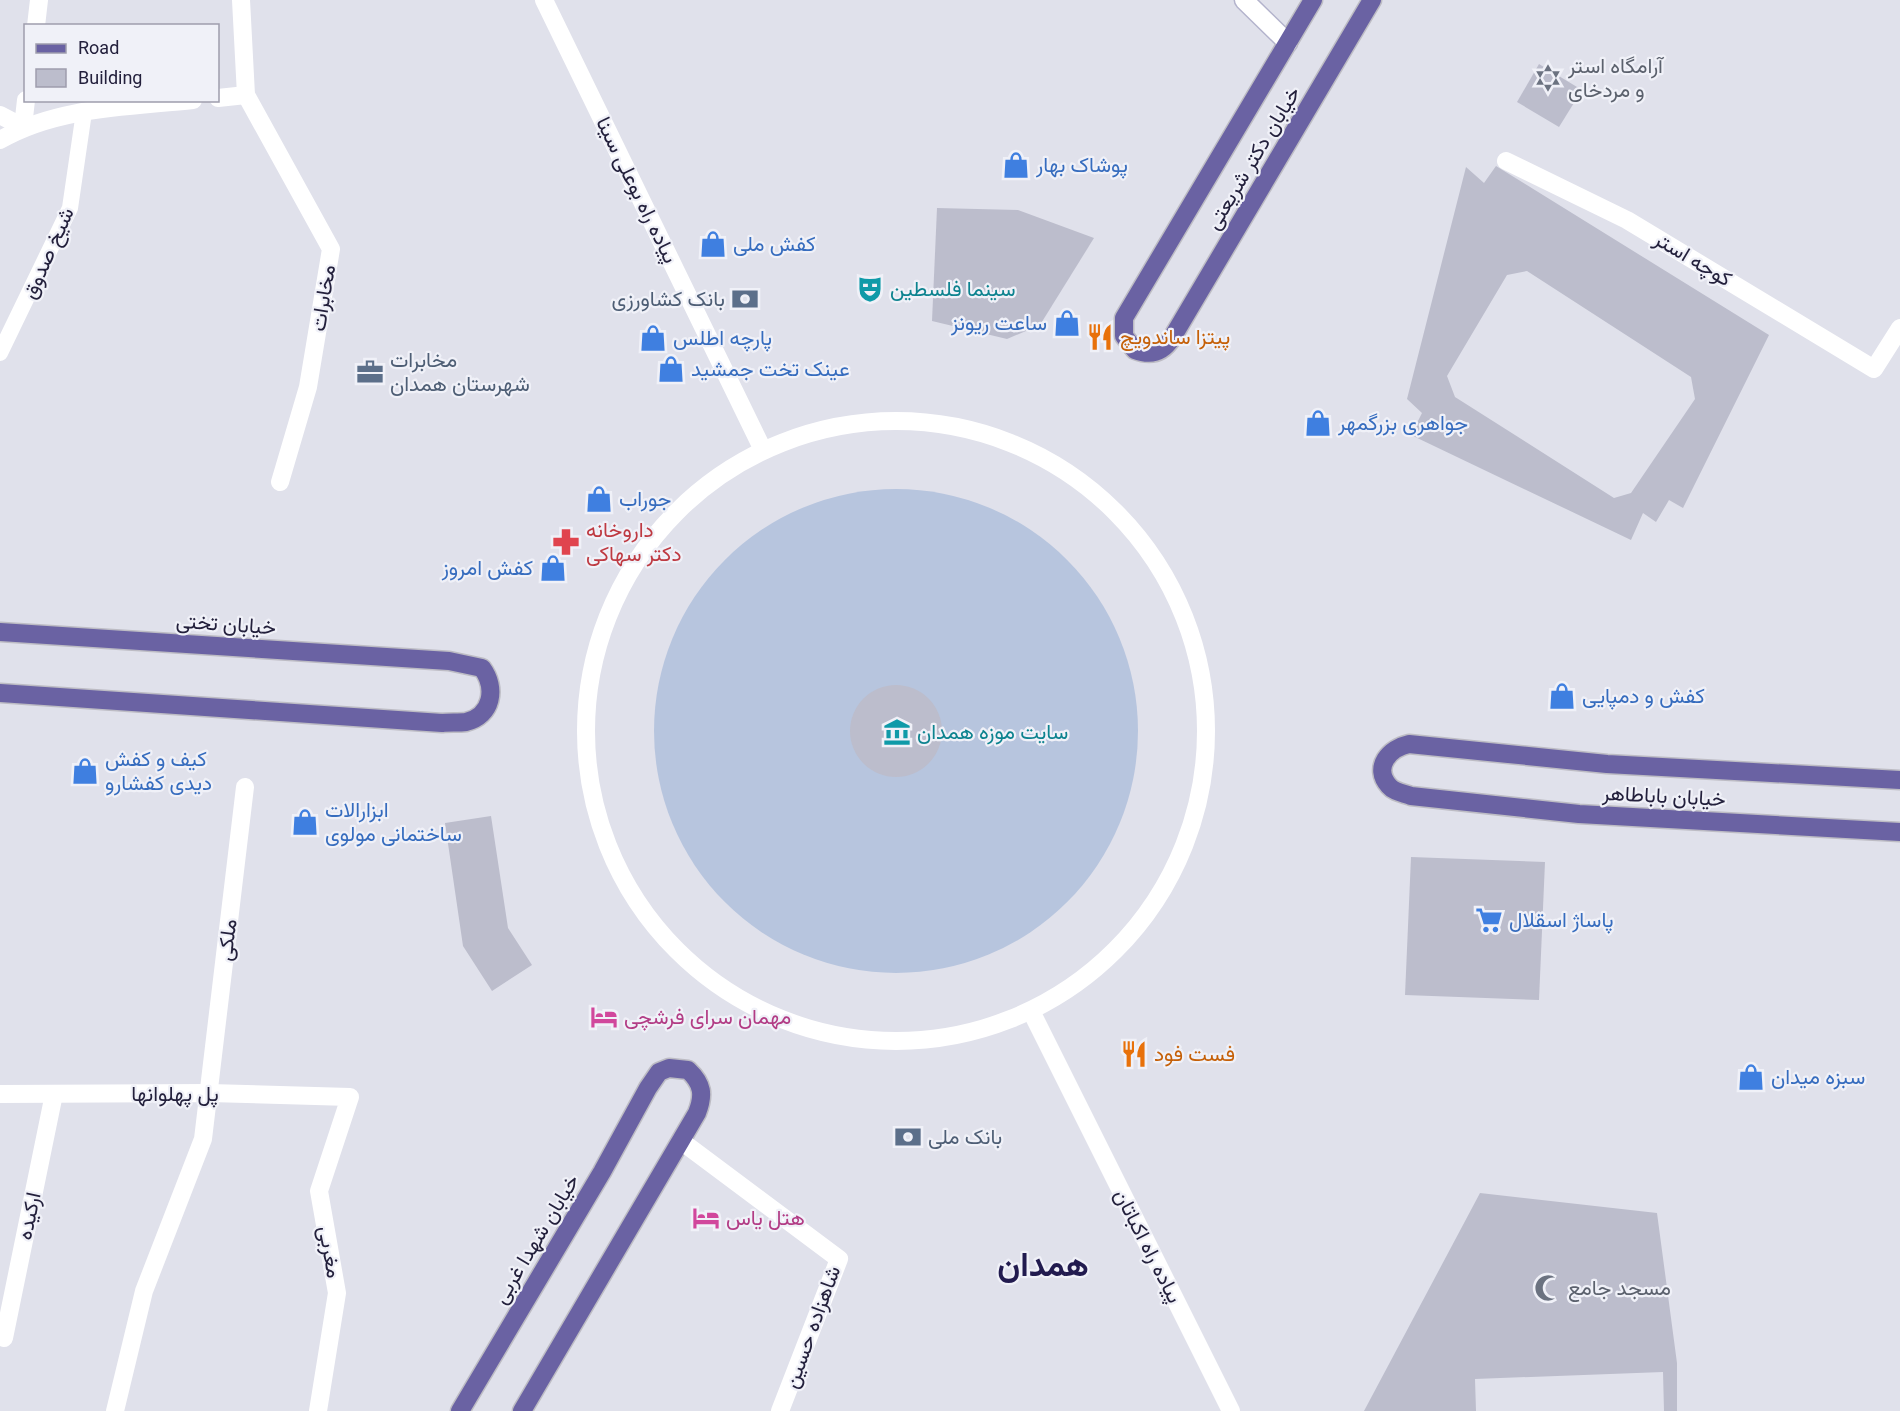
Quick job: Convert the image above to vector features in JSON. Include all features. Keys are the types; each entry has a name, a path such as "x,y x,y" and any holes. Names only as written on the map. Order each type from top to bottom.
{"main road":[{"name":"خیابان دکتر شریعتی","path":"1313,0 1127,313 1123,324 1124,336 1135,350 1153,353 1164,348 1172,338 1372,0"},
{"name":"خیابان تختی","path":"0,632 449,661 483,669 489,677 491,690 489,704 481,714 467,722 442,723 0,693"},
{"name":"خیابان باباطاهر","path":"1900,780 1607,764 1431,745 1397,746 1385,756 1382,770 1387,784 1394,790 1427,797 1579,814 1900,832"},
{"name":"خیابان شهدا غربی","path":"460,1411 602,1172 648,1088 659,1072 669,1068 688,1070 702,1088 702,1099 681,1141"},
{"path":"522,1411 681,1141"}],"street":[{"path":"36,24 39,0"},
{"path":"219,98 246,95 240,0"},
{"name":"پیاده راه بوعلی سینا","path":"544,0 763,450"},
{"path":"1244,0 1288,43"},
{"name":"مخابرات","path":"246,95 331,249 308,387 280,482"},
{"path":"23,127 26,102"},
{"path":"0,140 23,127 84,112 175,102"},
{"path":"0,115 23,127"},
{"name":"کوچه استر","path":"1506,161 1627,220 1874,369 1900,328"},
{"path":"882,420 944,424 1003,439 1062,466 1113,507 1157,560 1188,622 1205,688 1206,758 1194,821 1169,880 1133,933 1086,977 1031,1011 973,1032 912,1042 851,1039 791,1024 735,998 681,957 637,905 606,846 588,780 585,709 601,637 622,586 659,531 707,485 763,450 821,429 882,420"},
{"name":"ملکی","path":"116,1411 144,1291 202,1139 244,787"},
{"name":"پیاده راه اکباتان","path":"1031,1011 1231,1411"},
{"name":"پل پهلوانها","path":"0,1094 209,1093 350,1097"},
{"name":"ارکیده","path":"4,1338 54,1094"},
{"name":"مغربی","path":"318,1411 337,1293 319,1191 350,1097"},
{"name":"شاهزاده حسین","path":"681,1141 839,1259 780,1411"}],"lane":[{"name":"شیخ صدوق","path":"0,353 70,208 84,112"}],"shaded area":[{"path":"896,489 943,494 989,508 1030,530 1067,560 1097,597 1119,638 1133,684 1138,731 1133,778 1119,824 1097,865 1067,902 1030,932 989,954 943,968 896,973 849,968 803,954 762,932 725,902 695,865 673,824 659,778 654,731 659,684 673,638 695,597 725,560 762,530 803,508 849,494"}],"building":[{"name":"آرامگاه استر و مردخای","path":"1539,64 1582,90 1559,127 1517,102"},
{"path":"1496,166 1769,335 1683,508 1669,500 1656,522 1643,513 1631,540 1411,435 1422,413 1407,399 1466,167 1484,183","holes":["1527,271 1691,377 1695,399 1631,493 1614,498 1455,397 1447,376 1507,275"]},
{"path":"937,208 1018,210 1094,238 1040,325 1007,339 932,321"},
{"name":"سایت موزه همدان","path":"896,685 914,688 929,698 939,713 942,731 939,749 929,764 914,774 896,777 878,774 863,764 853,749 850,731 853,713 863,698 878,688"},
{"path":"491,816 508,928 532,965 492,991 463,946 445,823"},
{"path":"1411,857 1545,862 1539,1000 1405,995"},
{"name":"مسجد جامع","path":"1480,1193 1657,1213 1677,1363 1677,1411 1664,1411 1663,1372 1475,1379 1476,1411 1364,1411"}],"place":[{"name":"آرامگاه استر و مردخای","path":"1548,78"},
{"name":"پوشاک بهار","path":"1016,165"},
{"name":"کفش ملی","path":"713,244"},
{"name":"سینما فلسطین","path":"870,289"},
{"name":"بانک کشاورزی","path":"745,299"},
{"name":"ساعت ریونز","path":"1067,323"},
{"name":"پیتزا ساندویچ","path":"1100,337"},
{"name":"پارچه اطلس","path":"653,338"},
{"name":"عینک تخت جمشید","path":"671,369"},
{"name":"مخابرات شهرستان همدان","path":"370,372"},
{"name":"جواهری بزرگمهر","path":"1318,423"},
{"name":"جوراب","path":"599,499"},
{"name":"داروخانه دکتر سهاکی","path":"566,542"},
{"name":"کفش امروز","path":"553,568"},
{"name":"کفش و دمپایی","path":"1562,696"},
{"name":"سایت موزه همدان","path":"897,732"},
{"name":"کیف و کفش دیدی کفشارو","path":"85,771"},
{"name":"ابزارالات ساختمانی مولوی","path":"305,822"},
{"name":"پاساژ اسقلال","path":"1489,920"},
{"name":"مهمان سرای فرشچی","path":"604,1017"},
{"name":"فست فود","path":"1134,1054"},
{"name":"سبزه میدان","path":"1751,1077"},
{"name":"بانک ملی","path":"908,1137"},
{"name":"هتل یاس","path":"706,1218"},
{"name":"مسجد جامع","path":"1548,1288"}],"district":[{"name":"همدان","path":"1043,1264"}]}
